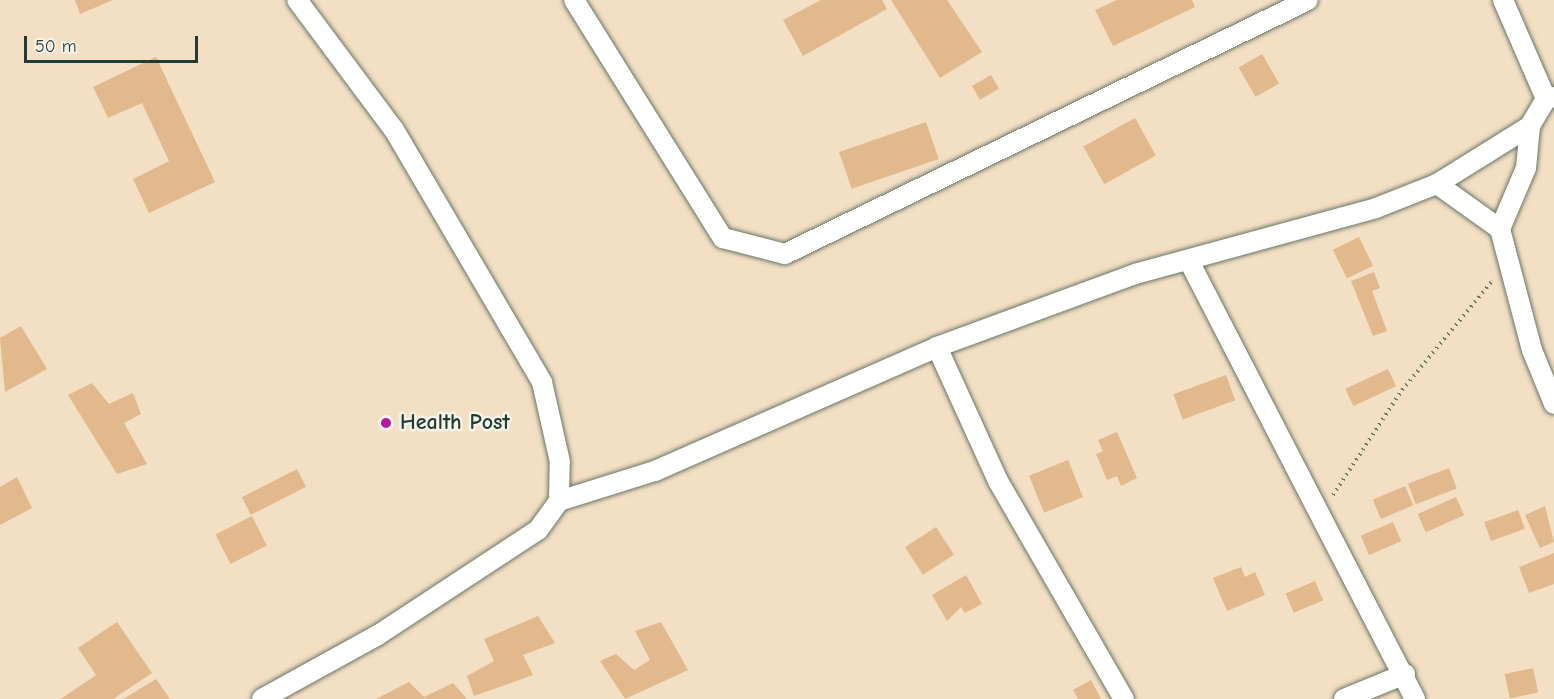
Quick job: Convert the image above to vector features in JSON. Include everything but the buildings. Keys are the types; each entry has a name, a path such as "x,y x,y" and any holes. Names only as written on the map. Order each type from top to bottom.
{"street":[{"path":"262,699 378,635 538,530 559,501 560,462 542,382 394,130 297,0"},
{"path":"574,0 723,238 785,254 1308,0"},
{"path":"559,501 655,471 937,347 1135,274 1280,239 1437,184 1530,126 1550,98 1503,0"},
{"path":"1530,126 1526,168 1500,229 1532,350 1554,404"},
{"path":"1437,184 1500,229"},
{"path":"1189,261 1405,674 1415,699"},
{"path":"937,347 998,481 1124,699"},
{"path":"1344,699 1405,674"}],"path":[{"path":"1321,513 1402,390 1468,316 1507,260"}],"place":[{"name":"Health Post","path":"386,423"}]}
